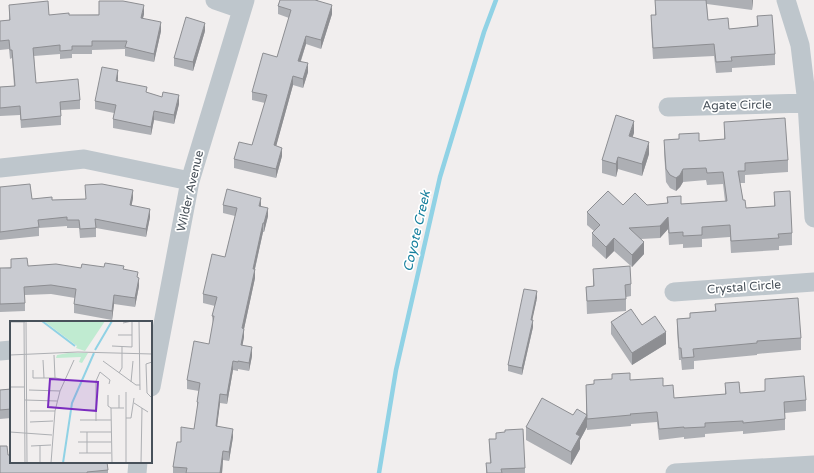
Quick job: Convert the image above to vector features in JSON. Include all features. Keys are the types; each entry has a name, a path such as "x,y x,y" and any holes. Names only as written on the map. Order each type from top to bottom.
{"street":[{"path":"215,0 243,5"},
{"path":"786,0 800,45 806,103 814,218"},
{"name":"Wilder Avenue","path":"152,374 153,362 190,181 243,5"},
{"name":"Agate Circle","path":"668,107 806,103"},
{"path":"0,168 84,159 190,181"},
{"name":"Crystal Circle","path":"674,292 814,282"},
{"path":"0,351 10,350"},
{"path":"136,473 138,463"},
{"path":"675,473 814,465"}],"building":[{"path":"280,0 315,0 332,5 321,40 306,36 298,61 308,63 303,79 293,76 274,145 282,148 276,169 234,159 239,142 252,145 267,95 252,92 263,53 277,57 291,10 278,6"},
{"path":"655,0 706,0 708,20 728,18 729,29 758,26 757,16 772,15 775,54 731,57 732,61 716,62 714,44 653,48 651,15 656,15"},
{"path":"48,1 49,15 69,13 69,15 99,15 99,1 123,1 144,5 141,18 161,22 154,54 125,47 127,41 92,41 92,46 72,46 72,50 60,51 60,45 33,48 36,83 78,79 80,100 60,102 61,116 21,120 20,106 0,108 0,87 15,86 12,50 10,50 9,40 0,41 0,21 10,20 9,5"},
{"path":"186,17 205,23 193,62 174,58"},
{"path":"102,67 118,70 116,81 147,87 146,92 162,97 163,92 179,95 174,115 154,111 151,127 113,119 116,105 95,101"},
{"path":"616,115 634,121 629,136 649,142 642,164 618,157 616,164 602,160"},
{"path":"785,118 788,160 745,163 745,171 738,171 743,200 745,200 746,208 775,206 774,192 790,191 792,233 778,234 779,238 731,241 730,225 702,227 702,235 683,236 683,232 669,233 668,217 660,226 629,228 644,242 632,255 614,238 606,247 592,233 600,225 587,212 608,191 623,205 635,193 647,205 668,203 667,197 681,196 681,204 727,201 723,172 707,173 706,168 683,169 680,175 676,178 670,175 666,169 664,140 679,139 679,134 699,133 699,141 725,139 724,122"},
{"path":"30,184 32,199 52,197 52,200 86,199 85,185 102,184 133,190 130,205 150,209 146,229 95,219 96,228 80,229 79,220 67,220 67,217 38,220 39,227 0,232 0,187"},
{"path":"227,189 261,198 259,206 268,208 263,223 253,269 255,269 242,328 244,329 241,345 252,347 249,363 233,361 227,395 220,394 216,426 233,429 229,452 223,451 220,473 186,473 187,468 173,467 177,442 181,442 181,427 194,429 200,383 187,380 194,341 209,344 214,316 212,316 217,297 203,294 212,254 225,257 237,208 223,205"},
{"path":"27,258 28,266 56,264 81,268 82,264 104,267 105,263 124,266 123,269 138,272 137,277 139,278 135,298 114,295 112,311 74,304 76,289 51,285 24,287 25,303 0,304 0,268 11,268 11,259"},
{"path":"630,266 631,284 625,285 626,299 587,301 586,287 594,286 593,269"},
{"path":"524,289 537,291 531,320 533,320 522,368 508,365"},
{"path":"798,298 801,338 757,341 757,343 693,349 694,357 682,358 681,348 679,348 677,319 690,318 690,313 716,311 715,304"},
{"path":"631,309 642,325 655,316 666,332 632,353 611,322"},
{"path":"630,373 630,380 663,378 663,386 673,385 674,398 726,394 725,383 739,382 740,393 765,391 765,379 804,376 806,400 784,402 785,419 743,423 743,421 705,423 705,427 659,429 657,412 587,419 586,385 594,384 594,380 612,379 612,374"},
{"path":"10,389 10,409 0,410 0,390"},
{"path":"542,398 573,415 577,409 587,415 576,434 580,436 571,452 526,427"},
{"path":"523,429 525,468 501,469 502,473 487,473 486,463 491,463 489,439 496,439 496,433 505,432 505,430"},
{"path":"0,446 7,446 8,455 10,455 10,463 107,463 108,470 87,473 0,473"}],"waterway":[{"name":"Coyote Creek","path":"379,473 396,370 440,177 484,32 496,0"}]}
